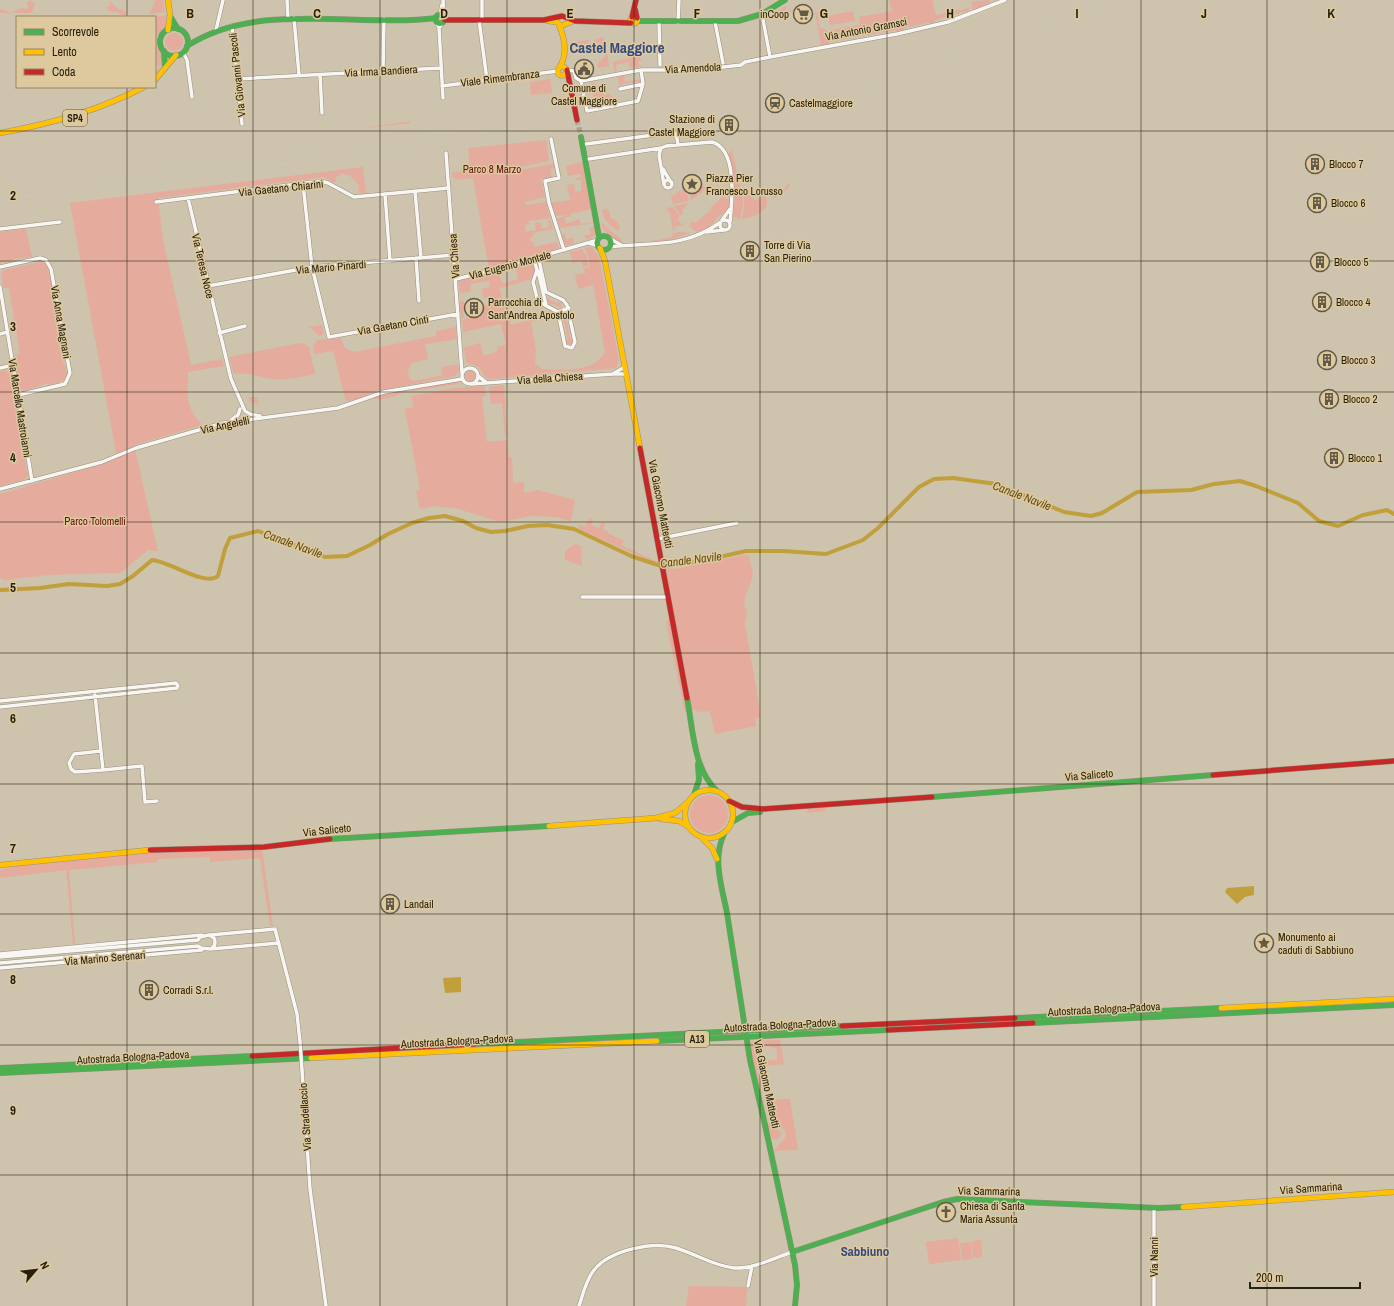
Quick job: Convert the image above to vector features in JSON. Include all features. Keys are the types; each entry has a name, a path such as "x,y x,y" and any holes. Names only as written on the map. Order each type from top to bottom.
{"main road":[{"path":"168,0 170,15 168,30 161,38 161,45 168,54 176,55"},
{"path":"634,20 636,0"},
{"path":"156,79 176,55 183,52 188,46 202,36 252,21 294,18 544,20 561,22 634,20 659,22 715,22 744,20 762,14 785,0"},
{"path":"170,15 178,29 186,34 202,36"},
{"path":"561,22 568,51 567,70 572,88 577,120"},
{"path":"558,70 566,55 561,22"},
{"path":"168,30 178,29"},
{"path":"186,34 188,46"},
{"path":"164,50 165,69"},
{"path":"558,70 563,66 567,70"},
{"path":"558,70 560,75 568,79 572,88"},
{"path":"563,76 566,74 567,70"},
{"name":"SP4","path":"0,133 44,126 91,112 142,88"},
{"path":"581,137 598,223 599,247 608,248"},
{"path":"598,223 607,237 598,238"},
{"name":"Via Giacomo Matteotti","path":"605,261 610,242 607,237"},
{"name":"Via Giacomo Matteotti","path":"599,247 605,261 697,752 699,780 694,795"},
{"name":"Via Giacomo Matteotti","path":"697,752 705,777 711,787 717,792"},
{"name":"Via Saliceto","path":"732,822 748,813 785,808 1394,761"},
{"path":"694,795 708,790 717,792"},
{"name":"Via Saliceto","path":"717,792 735,806 745,808 785,808"},
{"name":"Via Saliceto","path":"0,866 149,850 264,847 326,839 414,833 478,832 656,818 675,813 694,795"},
{"path":"700,836 713,838 726,832 732,822 733,815 729,801"},
{"path":"688,802 685,815 689,827"},
{"name":"Via Saliceto","path":"656,818 679,821 700,836"},
{"name":"Via Giacomo Matteotti","path":"726,832 720,839 718,849 719,866 750,1060 792,1252 797,1282 795,1306"},
{"name":"Via Giacomo Matteotti","path":"700,836 712,848 719,866"},
{"name":"Autostrada Bologna-Padova","path":"0,1068 1394,999"},
{"name":"Autostrada Bologna-Padova","path":"0,1073 1394,1004"},
{"name":"Via Sammarina","path":"792,1252 943,1202 957,1199 1154,1208 1243,1204 1394,1192"}],"street":[{"path":"215,31 223,0"},
{"path":"287,0 288,18"},
{"path":"482,0 481,20 487,80"},
{"path":"678,0 678,22"},
{"name":"Via Antonio Gramsci","path":"770,57 896,34 948,22 1005,0"},
{"path":"443,1 440,20 443,98"},
{"path":"762,14 770,57"},
{"path":"294,18 299,75"},
{"path":"382,71 384,19"},
{"path":"659,22 660,65"},
{"path":"715,22 723,63"},
{"name":"Via Giovanni Pascoli","path":"232,26 242,124"},
{"path":"183,52 187,60 192,97"},
{"name":"Via Amendola","path":"581,81 641,70 697,70 741,65 745,62 770,57"},
{"name":"Via Irma Bandiera","path":"237,78 441,68"},
{"name":"Viale Rimembranza","path":"442,86 558,70"},
{"path":"567,70 574,71 576,78 581,81 587,111 638,101 643,84 641,70"},
{"path":"320,74 322,113"},
{"path":"620,89 643,84"},
{"path":"586,144 676,132 678,145"},
{"name":"Via Eugenio Montale","path":"551,139 559,178 545,181 549,203 564,250"},
{"path":"589,159 678,145 712,142 722,146 731,175 732,206 730,227 724,230 704,233 666,244 622,245 608,248"},
{"path":"661,148 659,152 661,166 664,185 666,188 670,187 671,182 661,166"},
{"name":"Via Chiesa","path":"446,153 462,376"},
{"name":"Via Gaetano Chiarini","path":"156,202 325,182 352,197 449,188"},
{"path":"303,184 312,267"},
{"path":"415,191 419,301"},
{"path":"385,194 390,261"},
{"name":"Via Teresa Noce","path":"188,198 231,379 242,408 243,420"},
{"path":"704,233 721,221 732,206"},
{"path":"721,221 726,219 730,222"},
{"path":"721,221 720,227 724,230"},
{"path":"0,229 60,222"},
{"path":"607,237 622,245"},
{"name":"Via Eugenio Montale","path":"456,279 589,243 598,238"},
{"path":"589,243 599,247"},
{"name":"Via Mario Pinardi","path":"208,286 312,267 454,255"},
{"name":"Via Anna Magnani","path":"0,268 40,258 48,262 51,269 70,373 65,384 18,395"},
{"path":"537,258 535,263 538,270 545,303"},
{"path":"537,258 539,260 545,291 565,302 569,308 575,342 572,348 565,346 558,312 545,303 539,301 536,295 533,280 538,270"},
{"name":"Via Gaetano Cinti","path":"312,267 329,337 458,314"},
{"name":"Via Marcello Mastroianni","path":"0,287 32,481"},
{"path":"545,303 546,297 550,295"},
{"path":"558,312 569,308"},
{"path":"220,333 245,326"},
{"path":"0,334 7,332"},
{"path":"461,360 468,368 475,369 478,376 487,383"},
{"path":"0,368 13,365"},
{"path":"468,368 462,376 466,383 472,384 476,381 478,376"},
{"name":"Via della Chiesa","path":"613,374 625,368"},
{"name":"Via della Chiesa","path":"472,384 626,374"},
{"name":"Via Angelelli","path":"0,489 102,462 136,448 215,426 243,420 285,416 345,406 384,392 454,380 462,376"},
{"path":"215,426 238,416 242,408 256,416 285,416"},
{"path":"657,539 737,523"},
{"path":"582,596 668,597"},
{"path":"0,701 176,683 178,686 177,688 0,707"},
{"path":"94,692 103,770"},
{"path":"101,751 74,754 69,763 71,769 75,772 142,766 145,802 157,801"},
{"name":"Via Marino Serenari","path":"0,954 275,929"},
{"name":"Via Stradellaccio","path":"275,929 297,1014 310,1189 326,1306"},
{"path":"209,935 212,936 215,942 213,947 210,949"},
{"name":"Via Marino Serenari","path":"0,957 198,940 200,937 209,935"},
{"path":"198,940 198,946"},
{"name":"Via Marino Serenari","path":"0,968 278,943"},
{"name":"Via Marino Serenari","path":"0,963 198,946 201,948 210,949"},
{"name":"Via Nanni","path":"1154,1208 1154,1306"},
{"name":"Via Sammarina","path":"579,1306 590,1277 597,1267 610,1259 636,1249 654,1246 669,1247 734,1268 752,1266 792,1252"},
{"path":"748,1286 752,1266"}],"green space":[{"path":"30,0 35,5 31,13 11,13 23,7 26,10 29,6 26,4"},
{"path":"156,0 163,0 165,12 149,14"},
{"path":"889,0 934,0 932,1 936,15 969,8 969,11 935,20 935,22 930,24 929,22 904,28 905,30 897,32 896,30 833,41 831,30 860,25 859,17 892,11"},
{"path":"989,0 990,4 973,11 972,2"},
{"path":"110,1 118,9 124,10 127,14 123,16 117,12 108,11 107,7 110,6"},
{"path":"786,6 786,11 802,10 774,13"},
{"path":"0,9 11,13 0,13"},
{"path":"853,11 855,21 830,25 828,16"},
{"path":"815,12 817,12 820,28 827,30 830,44 821,45"},
{"path":"166,15 166,22 163,30 156,35 156,17"},
{"path":"174,33 180,36 183,42 180,48 174,51 168,48 165,42 168,36"},
{"path":"603,37 606,49 601,44 592,41"},
{"path":"589,40 589,42 584,45 581,54 579,54 576,42"},
{"path":"156,45 161,51 162,64 156,74 159,68 156,64"},
{"path":"607,52 609,66 598,68 598,63 604,58"},
{"path":"640,56 641,61 638,61 639,65 642,66 630,68 629,62 616,65 617,71 615,72 613,62"},
{"path":"624,75 625,82 640,79 641,83 638,84 639,81 621,84 618,88 618,77"},
{"path":"550,79 552,93 543,94 542,89 541,94 531,95 530,82"},
{"path":"592,82 599,87 598,90 606,96 608,93 614,98 597,101 595,104"},
{"path":"410,121 410,123 365,128"},
{"name":"Parco 8 Marzo","path":"546,140 549,161 519,167 519,170 554,164 555,168 550,169 552,177 541,179 545,197 525,202 526,205 546,202 550,218 528,221 529,224 525,225 526,232 536,230 535,223 540,222 542,229 549,227 548,220 550,220 553,229 533,233 533,237 530,238 531,242 534,242 534,247 557,242 559,248 489,269 473,178 455,180 455,177 452,177 452,173 463,171 463,166 470,165 468,148"},
{"path":"732,150 742,196 743,205 740,219 733,217 734,185 728,154"},
{"path":"582,162 591,209 570,214 571,216 564,218 566,224 579,219 581,224 594,222 596,234 586,240 585,235 591,234 589,228 593,227 593,223 560,228 557,219 565,216 556,216 551,203 570,200 567,185 574,184 575,192 581,191 581,180 576,180 576,178 581,177 580,174 568,176 566,166"},
{"name":"Parco Tolomelli","path":"363,167 366,193 360,194 358,189 360,186 348,174 346,176 343,173 335,178 335,183 324,177 158,198 163,240 191,365 222,359 224,366 188,372 188,400 192,411 202,425 134,445 158,551 148,550 120,573 49,575 4,580 0,578 0,494 106,463 117,458 70,203"},
{"path":"702,184 706,189 691,200 689,187"},
{"path":"787,184 790,184 789,188 775,198 771,197 770,192 785,189"},
{"path":"686,190 689,201 673,204 671,197 679,191"},
{"path":"765,193 767,204 766,207 753,216 742,219 744,194 752,196 753,200 762,199 761,194"},
{"path":"724,196 728,199 730,196 727,211 718,217 710,227 697,232 689,226 693,221 695,223 711,210 710,208"},
{"path":"689,203 682,210 683,213 681,215 674,206"},
{"path":"673,207 680,216 677,218 682,225 686,221 683,226 675,226 675,229 673,230 670,213 666,208"},
{"path":"608,209 611,218 617,221 620,226 618,231 605,219 602,210"},
{"path":"603,223 623,242 616,240 607,233 601,224"},
{"path":"26,229 32,257 14,259 13,261 0,263 0,232"},
{"path":"679,232 692,233 669,240 648,242 672,237 673,234"},
{"path":"565,233 566,239 573,238 574,244 566,245 561,234"},
{"path":"591,247 599,256 619,360 616,368 490,379 485,377 479,367 466,362 464,348 466,347 480,343 484,356 498,351 497,347 506,345 501,324 463,332 462,321 468,317 483,315 482,306 493,304 491,297 483,298 482,289 490,287 489,281 470,284 471,291 460,293 459,281 508,269 509,271 499,274 503,284 518,279 516,269 513,267 533,263 536,270 532,279 500,288 505,315 512,325 536,318 551,310 557,316 531,322 536,351 535,364 542,369 568,370 586,367 594,364 600,359 605,352 591,272 593,285 578,289 575,275 586,273 583,269 590,267 587,252 584,248"},
{"path":"582,249 586,255 588,266 583,267 581,260 573,264 570,252"},
{"path":"39,261 48,266 63,350 61,352 67,375 63,381 49,385 47,383 25,391 19,386 14,356 20,354 9,288 3,288 1,273 4,270"},
{"path":"549,297 550,300 557,303 562,302 561,308 554,304 550,305 546,301"},
{"path":"460,301 464,301 466,310 463,311 464,318 461,318"},
{"path":"564,312 568,313 566,316 570,338 574,340 574,344 571,346 566,345 565,341 568,340 564,320 560,318"},
{"path":"322,325 324,334 320,336 309,327"},
{"path":"456,327 457,339 425,344 428,359 411,363 407,373 411,380 416,381 443,375 441,371 442,367 458,364 459,370 456,376 376,391 355,400 346,401 333,351 314,354 313,346 317,340 341,338 345,348 354,352 436,336 436,331"},
{"path":"304,343 309,347 315,374 295,378 279,379 250,374 234,374 229,357"},
{"path":"6,370 12,376 15,406 17,407 21,429 19,431 28,476 24,480 0,486 0,371"},
{"path":"468,371 472,371 474,372 474,380 468,381 465,378 465,374"},
{"path":"460,381 459,384 412,391 407,390 385,399 372,398 392,392"},
{"path":"504,385 507,435 503,435 505,434 502,403 491,404 489,387"},
{"path":"485,387 486,396 482,397 487,442 507,440 509,457 512,457 513,483 524,482 524,493 537,490 575,500 571,521 556,517 531,516 500,522 455,508 434,506 420,509 416,491 420,490 405,409 414,407 411,396 455,388"},
{"path":"248,397 258,397 258,404 251,403"},
{"path":"590,518 593,520 591,525 599,528 602,522 605,523 603,529 624,541 621,545 658,562 655,563 579,529 579,524 585,527"},
{"path":"575,544 581,546 582,566 565,560 565,551"},
{"path":"744,555 749,556 753,574 745,597 744,604 747,612 745,624 761,717 755,718 756,726 715,734 710,711 698,712 696,710 685,712 666,622 671,615 663,568 675,569"},
{"path":"709,795 719,798 725,804 728,814 725,824 719,830 709,833 699,830 693,824 690,814 693,804 699,798"},
{"path":"825,807 826,811 807,813 807,809"},
{"path":"262,849 273,926 270,926 260,858 210,862 210,857 157,859 157,862 69,870 75,944 73,944 66,870 0,878 0,870 15,866 145,853"},
{"path":"780,1040 784,1064 761,1066 764,1061 777,1060 777,1049 773,1047 758,1048 757,1053 760,1084 768,1123 781,1133 780,1138 774,1140 769,1132 755,1075 750,1041"},
{"path":"768,1099 790,1099 798,1150 774,1151 785,1138 786,1132 772,1121"},
{"path":"958,1238 961,1260 929,1264 926,1242"},
{"path":"981,1240 982,1257 973,1258 972,1241"},
{"path":"971,1242 972,1259 962,1260 960,1243"},
{"path":"689,1286 747,1287 746,1306 686,1306"}],"shaded area":[{"path":"1254,886 1254,895 1245,897 1237,904 1225,892 1227,888"},
{"path":"461,977 461,992 445,993 443,978"}],"waterway":[{"name":"Canale Navile","path":"0,590 40,588 69,584 107,586 120,584 133,576 152,560 168,564 196,576 212,579 218,576 225,549 230,538 258,531 325,557 347,556 412,523 429,518 445,516 491,532 505,531 528,526 547,525 574,529 631,556 658,565 668,566 706,560 746,551 783,551 826,554 863,540 878,528 919,487 934,479 953,478 996,484 1064,512 1091,516 1102,513 1137,492 1191,490 1214,484 1240,481 1298,503 1319,521 1338,526 1363,515 1387,510 1394,514"}],"tunnel":[{"path":"577,120 581,137"}],"railway":[{"path":"949,59 991,46 1107,0"},
{"path":"0,203 808,102 886,86 943,70 1013,45 1128,0"},
{"path":"669,115 853,85 899,75 955,60"},
{"path":"0,196 675,111"},
{"path":"111,170 398,134 455,135"},
{"path":"200,166 227,159"}],"traffic: fast":[{"path":"638,21 738,21 762,14 785,0"},
{"path":"440,14 445,19 440,24 435,19 440,14"},
{"path":"170,16 178,29"},
{"path":"187,46 215,32 245,24 276,20 308,18 405,20 436,18"},
{"path":"174,28 184,32 188,42 184,52 174,56 164,52 160,42 164,32 174,28"},
{"path":"164,51 165,68"},
{"path":"581,137 599,237"},
{"path":"604,236 609,238 611,243 609,248 604,250 599,248 597,243 599,238 604,236"},
{"path":"687,698 695,748 703,771 709,782 717,791"},
{"path":"694,795 699,780 698,764"},
{"path":"932,797 1213,775"},
{"path":"732,822 748,813 760,812"},
{"path":"330,839 549,826"},
{"path":"724,834 720,844 718,863 727,913"},
{"path":"727,913 750,1060 765,1125"},
{"path":"1033,1023 1394,1005"},
{"path":"1015,1018 1221,1008"},
{"path":"475,1044 842,1026"},
{"path":"657,1041 888,1030"},
{"path":"0,1068 252,1056"},
{"path":"0,1073 311,1058"},
{"path":"765,1125 795,1265 797,1285 795,1306"},
{"path":"792,1252 943,1202 957,1199 1158,1208 1183,1207"}],"traffic: slow":[{"path":"168,0 170,15 168,30"},
{"path":"634,16 637,17 638,20 637,23 634,24 631,23 630,20 631,17 634,16"},
{"path":"548,21 557,22 561,26 573,21"},
{"path":"559,25 565,47 564,58 559,68"},
{"path":"156,79 176,55"},
{"path":"562,66 567,71 562,76 557,71 562,66"},
{"path":"0,133 74,116 109,103 142,88"},
{"path":"600,248 605,261 640,448"},
{"path":"709,790 718,792 726,797 731,805 733,814 731,823 726,831 718,836 709,838 700,836 692,831 687,823 685,814 687,805 692,797 700,792 709,790"},
{"path":"549,826 656,818 675,813 688,802"},
{"path":"661,819 679,821 689,827"},
{"path":"702,838 712,848 717,859"},
{"path":"0,865 150,850"},
{"path":"1221,1008 1394,999"},
{"path":"311,1058 657,1041"},
{"path":"1183,1207 1394,1192"}],"traffic: jam":[{"path":"632,17 636,0"},
{"path":"635,9 637,18"},
{"path":"445,20 544,20 562,16 575,21 631,23"},
{"path":"567,70 577,120"},
{"path":"640,448 687,698"},
{"path":"1213,775 1394,761"},
{"path":"729,801 742,807 763,809 932,797"},
{"path":"150,850 264,847 330,839"},
{"path":"842,1026 1015,1018"},
{"path":"888,1030 1033,1023"},
{"path":"252,1056 475,1044"}],"place":[{"name":"inCoop","path":"803,14"},
{"name":"Comune di Castel Maggiore","path":"584,69"},
{"name":"Castelmaggiore","path":"775,103"},
{"name":"Stazione di Castel Maggiore","path":"729,125"},
{"name":"Blocco 7","path":"1315,164"},
{"name":"Piazza Pier Francesco Lorusso","path":"692,184"},
{"name":"Blocco 6","path":"1317,203"},
{"name":"Torre di Via San Pierino","path":"750,251"},
{"name":"Blocco 5","path":"1320,262"},
{"name":"Blocco 4","path":"1322,302"},
{"name":"Parrocchia di Sant'Andrea Apostolo","path":"474,308"},
{"name":"Blocco 3","path":"1327,360"},
{"name":"Blocco 2","path":"1329,399"},
{"name":"Blocco 1","path":"1334,458"},
{"name":"Landail","path":"390,904"},
{"name":"Monumento ai caduti di Sabbiuno","path":"1264,943"},
{"name":"Corradi S.r.l.","path":"149,990"},
{"name":"Chiesa di Santa Maria Assunta","path":"946,1212"}],"district":[{"name":"Castel Maggiore","path":"617,47"},
{"name":"Sabbiuno","path":"865,1251"}]}
